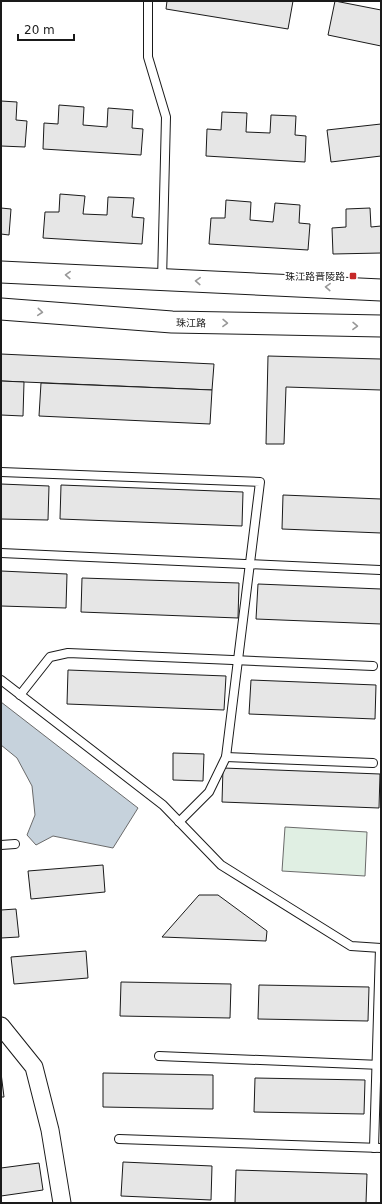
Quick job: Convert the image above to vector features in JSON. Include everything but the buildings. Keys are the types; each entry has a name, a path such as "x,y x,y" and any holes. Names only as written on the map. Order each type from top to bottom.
{"street":[{"path":"1,272 381,290"},
{"name":"珠江路","path":"1,308 172,322 381,326"},
{"path":"1,1026 34,1067 50,1130 62,1203"}],"lane":[{"path":"148,1 148,58 166,117 162,280"},
{"path":"1,472 260,482 226,757 209,792 179,822"},
{"path":"1,552 380,570"},
{"path":"20,695 50,657 68,653 373,666"},
{"path":"1,680 163,805 221,866 351,946 380,948 377,1148 119,1139"},
{"path":"226,757 373,763"},
{"path":"1,845 15,844"},
{"path":"159,1056 379,1065"}],"green space":[{"path":"285,827 367,832 365,876 282,871"}],"shaded area":[{"path":"1,702 138,808 113,848 53,836 36,845 27,835 35,815 32,786 17,758 1,745"}],"place":[{"name":"珠江路晋陵路","path":"353,276"}]}
